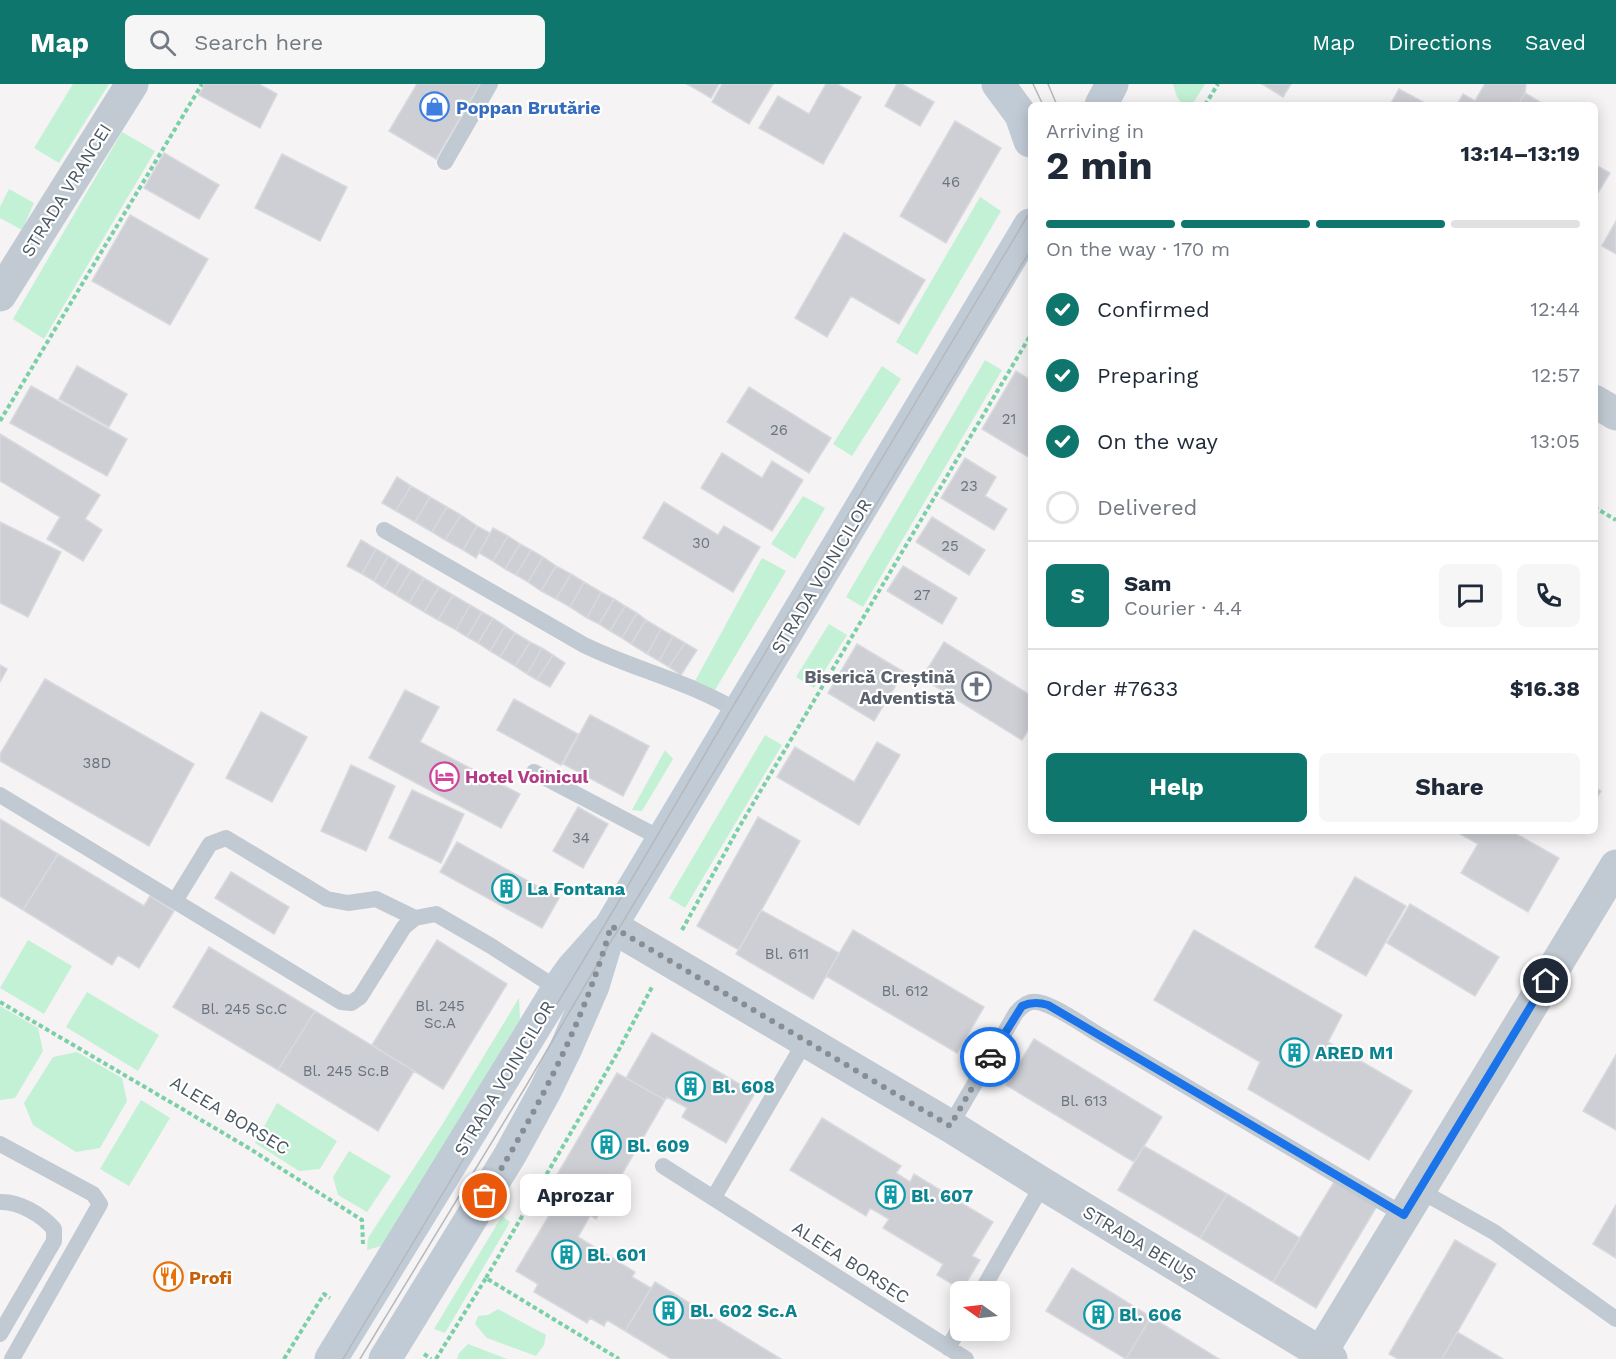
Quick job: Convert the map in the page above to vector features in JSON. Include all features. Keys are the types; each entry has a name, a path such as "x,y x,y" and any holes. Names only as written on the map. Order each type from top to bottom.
{"main road":[{"path":"998,84 1021,115 1028,135"},
{"path":"1007,84 1035,102"},
{"path":"1088,84 1095,102"},
{"path":"1103,102 1112,84"},
{"name":"STRADA VOINICILOR","path":"332,1359 558,989 572,969 611,926 1028,228"},
{"name":"STRADA VOINICILOR","path":"385,1359 510,1155 545,1091 593,986 611,926"}],"street":[{"name":"STRADA VRANCEI","path":"0,295 132,84"},
{"path":"1598,403 1616,414"},
{"path":"1323,1357 1411,1203 1616,866"},
{"name":"STRADA BEIUȘ","path":"611,926 950,1126 1323,1357"}],"lane":[{"path":"445,162 490,84"},
{"path":"384,530 584,645 608,657 695,689 739,712"},
{"path":"534,772 662,839"},
{"path":"0,795 346,1004 360,997 404,927 415,918 436,914 491,945 558,989"},
{"path":"175,901 210,844 226,838 327,899 348,903 376,899 415,918"},
{"path":"950,1126 1016,1013 1030,1002 1039,1002 1411,1203 1494,1232 1616,1319"},
{"path":"714,1197 806,1040"},
{"path":"0,1144 93,1194 100,1204 12,1359"},
{"name":"ALEEA BORSEC","path":"663,1166 966,1359"},
{"path":"987,1281 1043,1184"},
{"path":"0,1202 12,1202 47,1221 54,1229 54,1241 0,1334"},
{"path":"948,1348 952,1341"}],"path":[{"path":"0,421 202,84"},
{"path":"1207,102 1218,84"},
{"path":"436,1359 615,1057 738,829 1028,339"},
{"path":"1598,509 1616,520"},
{"name":"ALEEA BORSEC","path":"0,1002 246,1147 362,1220 363,1251"},
{"path":"486,1278 619,1359"},
{"path":"284,1359 324,1294 332,1298"}],"green space":[{"path":"73,84 109,84 59,163 34,148"},
{"path":"1173,84 1205,84 1194,102 1181,102"},
{"path":"122,132 155,151 44,339 13,319"},
{"path":"9,189 34,203 22,230 0,218 0,207"},
{"path":"980,197 1001,211 917,355 896,342"},
{"path":"985,360 1002,370 863,607 846,597"},
{"path":"882,366 901,379 852,456 833,444"},
{"path":"803,496 825,508 795,559 771,544"},
{"path":"762,558 786,571 715,690 695,681"},
{"path":"829,624 847,635 814,688 796,677"},
{"path":"765,735 782,745 685,908 669,898"},
{"path":"665,750 673,759 642,811 632,810"},
{"path":"28,940 72,966 44,1014 0,988"},
{"path":"87,992 159,1035 138,1071 66,1027"},
{"path":"519,998 520,1019 442,1150 381,1246 367,1250 368,1238 442,1125"},
{"path":"0,1006 38,1028 43,1051 15,1098 0,1100"},
{"path":"77,1052 122,1078 127,1101 100,1148 76,1152 33,1125 24,1103 53,1057"},
{"path":"141,1100 170,1118 129,1186 100,1169"},
{"path":"277,1103 337,1141 320,1169 299,1171 255,1143"},
{"path":"349,1151 391,1176 367,1212 338,1195 333,1177"},
{"path":"502,1216 510,1222 445,1333 434,1329"},
{"path":"498,1309 546,1335 544,1345 536,1356 487,1338 475,1324 478,1316 488,1315"},
{"path":"468,1344 507,1359 457,1359 459,1353"}],"building":[{"path":"205,84 259,84 277,94 260,128 199,95"},
{"name":"Poppan Brutărie","path":"417,84 480,84 436,159 389,131"},
{"path":"687,84 719,84 711,98"},
{"path":"722,84 773,84 749,124 712,102"},
{"path":"826,84 837,84 861,97 823,164 759,128 778,96 809,114"},
{"path":"897,84 902,84 934,102 920,126 885,106"},
{"path":"1262,84 1291,84 1283,97"},
{"path":"1485,84 1526,84 1525,93 1520,102 1459,102 1463,94 1475,101"},
{"path":"1399,89 1423,102 1392,102"},
{"path":"1525,93 1540,102 1520,102"},
{"path":"955,121 1001,148 946,243 900,216"},
{"path":"164,153 219,185 199,219 144,188"},
{"path":"282,154 347,187 320,241 255,208"},
{"path":"1598,166 1610,173 1598,192"},
{"path":"130,215 208,259 170,325 92,281"},
{"path":"1616,221 1616,254 1602,246"},
{"path":"844,233 925,280 899,324 851,296 827,337 795,318"},
{"path":"77,366 127,394 109,427 59,399"},
{"path":"1016,371 1028,379 1028,457 982,429"},
{"path":"31,386 127,439 107,476 10,423"},
{"path":"749,387 831,438 809,473 727,422"},
{"path":"0,434 100,495 85,519 102,530 83,561 47,539 60,517 0,481"},
{"path":"722,453 762,478 772,461 803,480 772,531 701,488"},
{"path":"965,458 996,477 985,496 1007,509 994,530 941,498"},
{"path":"397,477 411,486 396,511 382,503"},
{"path":"411,486 430,497 415,522 396,511"},
{"path":"430,497 447,507 432,532 415,522"},
{"path":"664,502 718,535 724,526 760,547 733,592 643,538"},
{"path":"447,507 461,515 445,540 432,532"},
{"path":"461,515 477,526 463,550 445,540"},
{"path":"932,517 985,550 969,575 916,542"},
{"path":"0,522 61,552 28,617 0,603"},
{"path":"477,526 490,533 476,558 463,550"},
{"path":"493,528 508,536 493,561 479,553"},
{"path":"508,536 520,544 505,569 493,561"},
{"path":"361,540 376,549 362,574 347,566"},
{"path":"520,544 531,550 516,575 505,569"},
{"path":"376,549 388,556 374,581 362,574"},
{"path":"531,550 543,557 528,582 516,575"},
{"path":"388,556 399,563 384,588 374,581"},
{"path":"543,557 556,566 541,591 528,582"},
{"path":"399,563 411,570 396,595 384,588"},
{"path":"556,566 571,574 556,599 541,591"},
{"path":"903,566 957,598 942,624 887,591"},
{"path":"411,570 424,578 409,603 396,595"},
{"path":"571,574 584,582 570,607 556,599"},
{"path":"424,578 439,587 424,612 409,603"},
{"path":"584,582 601,592 587,618 570,607"},
{"path":"439,587 453,595 438,620 424,612"},
{"path":"601,592 614,599 599,624 587,618"},
{"path":"453,595 470,605 456,630 438,620"},
{"path":"614,599 625,606 610,631 599,624"},
{"path":"470,605 482,612 467,637 456,630"},
{"path":"625,606 637,613 622,638 610,631"},
{"path":"482,612 493,618 478,643 467,637"},
{"path":"637,613 646,620 631,644 622,638"},
{"path":"493,618 505,626 490,651 478,643"},
{"path":"646,620 661,629 647,654 631,644"},
{"path":"505,626 515,633 500,657 490,651"},
{"path":"661,629 673,636 659,661 647,654"},
{"path":"515,633 530,642 515,666 500,657"},
{"path":"673,636 685,643 669,667 659,661"},
{"path":"530,642 542,648 527,674 515,666"},
{"name":"Biserică Creștină Adventistă","path":"944,642 1028,694 1028,730 1022,740 922,678"},
{"path":"685,643 697,650 681,675 669,667"},
{"path":"857,644 904,672 874,721 828,693"},
{"path":"542,648 553,655 537,680 527,674"},
{"path":"553,655 565,663 550,687 537,680"},
{"path":"0,665 7,669 0,682"},
{"path":"45,679 194,764 149,846 0,761 0,754"},
{"name":"Hotel Voinicul","path":"405,690 439,707 420,742 520,794 501,828 369,758"},
{"path":"514,699 578,734 561,765 497,730"},
{"path":"261,712 307,737 272,802 226,778"},
{"path":"590,715 649,746 623,796 563,764"},
{"path":"877,742 900,755 859,825 777,777 795,747 854,782"},
{"path":"351,765 395,786 366,851 321,831"},
{"path":"412,790 464,814 441,863 389,838"},
{"path":"578,807 608,824 583,868 553,851"},
{"path":"758,817 800,841 739,950 697,926"},
{"path":"0,819 58,854 23,910 0,896"},
{"path":"1460,834 1516,834 1559,858 1528,912 1461,873 1478,844"},
{"name":"La Fontana","path":"457,842 559,898 542,928 440,872"},
{"path":"58,854 144,906 150,896 174,911 139,968 118,955 112,965 23,910"},
{"path":"231,872 289,907 274,934 215,898"},
{"path":"1355,877 1406,906 1366,976 1315,947"},
{"path":"1410,904 1499,957 1475,996 1387,943"},
{"path":"761,910 839,953 813,999 736,954"},
{"path":"853,930 984,1007 957,1053 826,976"},
{"name":"ARED M1","path":"1194,930 1342,1015 1328,1042 1412,1091 1369,1160 1248,1089 1260,1062 1154,1000"},
{"path":"437,940 507,984 443,1089 372,1045"},
{"path":"209,947 315,1011 278,1070 173,1007"},
{"path":"315,1011 414,1071 378,1131 278,1070"},
{"name":"Bl. 608","path":"652,1033 755,1093 726,1143 682,1117 687,1108 667,1097 665,1100 626,1078"},
{"path":"1034,1039 1162,1117 1134,1162 1006,1085"},
{"path":"1616,1055 1616,1130 1583,1111"},
{"name":"Bl. 609","path":"617,1073 665,1100 596,1219 548,1190"},
{"name":"Bl. 607","path":"822,1118 901,1166 896,1173 910,1182 914,1174 993,1222 972,1256 980,1260 967,1281 950,1283 937,1275 943,1264 883,1228 889,1219 870,1208 866,1216 790,1170"},
{"path":"1144,1146 1227,1194 1200,1238 1118,1190"},
{"path":"1334,1182 1377,1206 1316,1308 1273,1282"},
{"path":"1227,1194 1300,1238 1273,1282 1200,1238"},
{"name":"Bl. 601","path":"560,1197 590,1216 578,1237 635,1272 632,1277 651,1288 625,1331 607,1320 604,1326 590,1318 587,1323 534,1292 538,1284 516,1271"},
{"path":"1616,1205 1616,1258 1593,1244"},
{"path":"1455,1240 1496,1264 1442,1359 1398,1359 1389,1354"},
{"name":"Bl. 606","path":"1072,1268 1151,1317 1126,1359 1046,1311"},
{"name":"Bl. 602 Sc.A","path":"655,1282 781,1359 671,1359 625,1331"},
{"path":"1151,1317 1219,1359 1126,1359"},
{"path":"1457,1332 1503,1359 1442,1359"}],"tram line":[{"path":"1033,84 1042,102"},
{"path":"1048,84 1056,102"},
{"path":"343,1359 1028,215"},
{"path":"360,1359 1028,254"}],"way so far":[{"path":"485,1196 530,1120 566,1048 593,986 611,926 950,1126 990,1057"}],"place":[{"name":"Poppan Brutărie","path":"435,107"},
{"name":"Biserică Creștină Adventistă","path":"976,686"},
{"name":"Hotel Voinicul","path":"444,776"},
{"name":"La Fontana","path":"506,888"},
{"name":"ARED M1","path":"1294,1052"},
{"name":"Bl. 608","path":"691,1086"},
{"name":"Bl. 609","path":"606,1145"},
{"name":"Bl. 607","path":"890,1195"},
{"name":"Aprozar","path":"485,1196"},
{"name":"Bl. 601","path":"566,1254"},
{"name":"Profi","path":"168,1277"},
{"name":"Bl. 602 Sc.A","path":"669,1310"},
{"name":"Bl. 606","path":"1098,1314"}],"route":[{"path":"990,1057 1022,1006 1030,1002 1048,1005 1404,1215 1546,981"}]}
